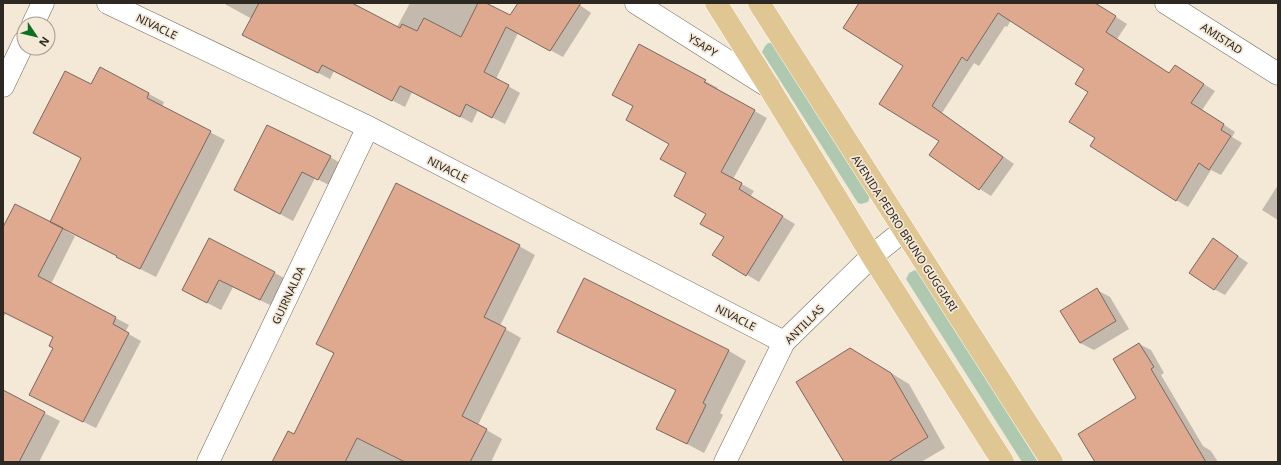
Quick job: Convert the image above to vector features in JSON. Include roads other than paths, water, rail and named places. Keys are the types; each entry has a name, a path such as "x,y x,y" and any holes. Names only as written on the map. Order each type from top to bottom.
{"main road":[{"path":"716,3 872,256 1003,462"},
{"name":"AVENIDA PEDRO BRUNO GUGGIARI","path":"761,4 903,231 1052,462"}],"street":[{"path":"37,16 43,3"},
{"name":"NIVACLE","path":"108,3 368,127 784,342"},
{"name":"YSAPY","path":"636,3 769,87"},
{"name":"AMISTAD","path":"1166,3 1192,10 1278,74"},
{"path":"3,86 17,56"},
{"name":"GUIRNALDA","path":"208,462 368,127"},
{"name":"ANTILLAS","path":"725,462 784,342 872,256 903,231"}]}
